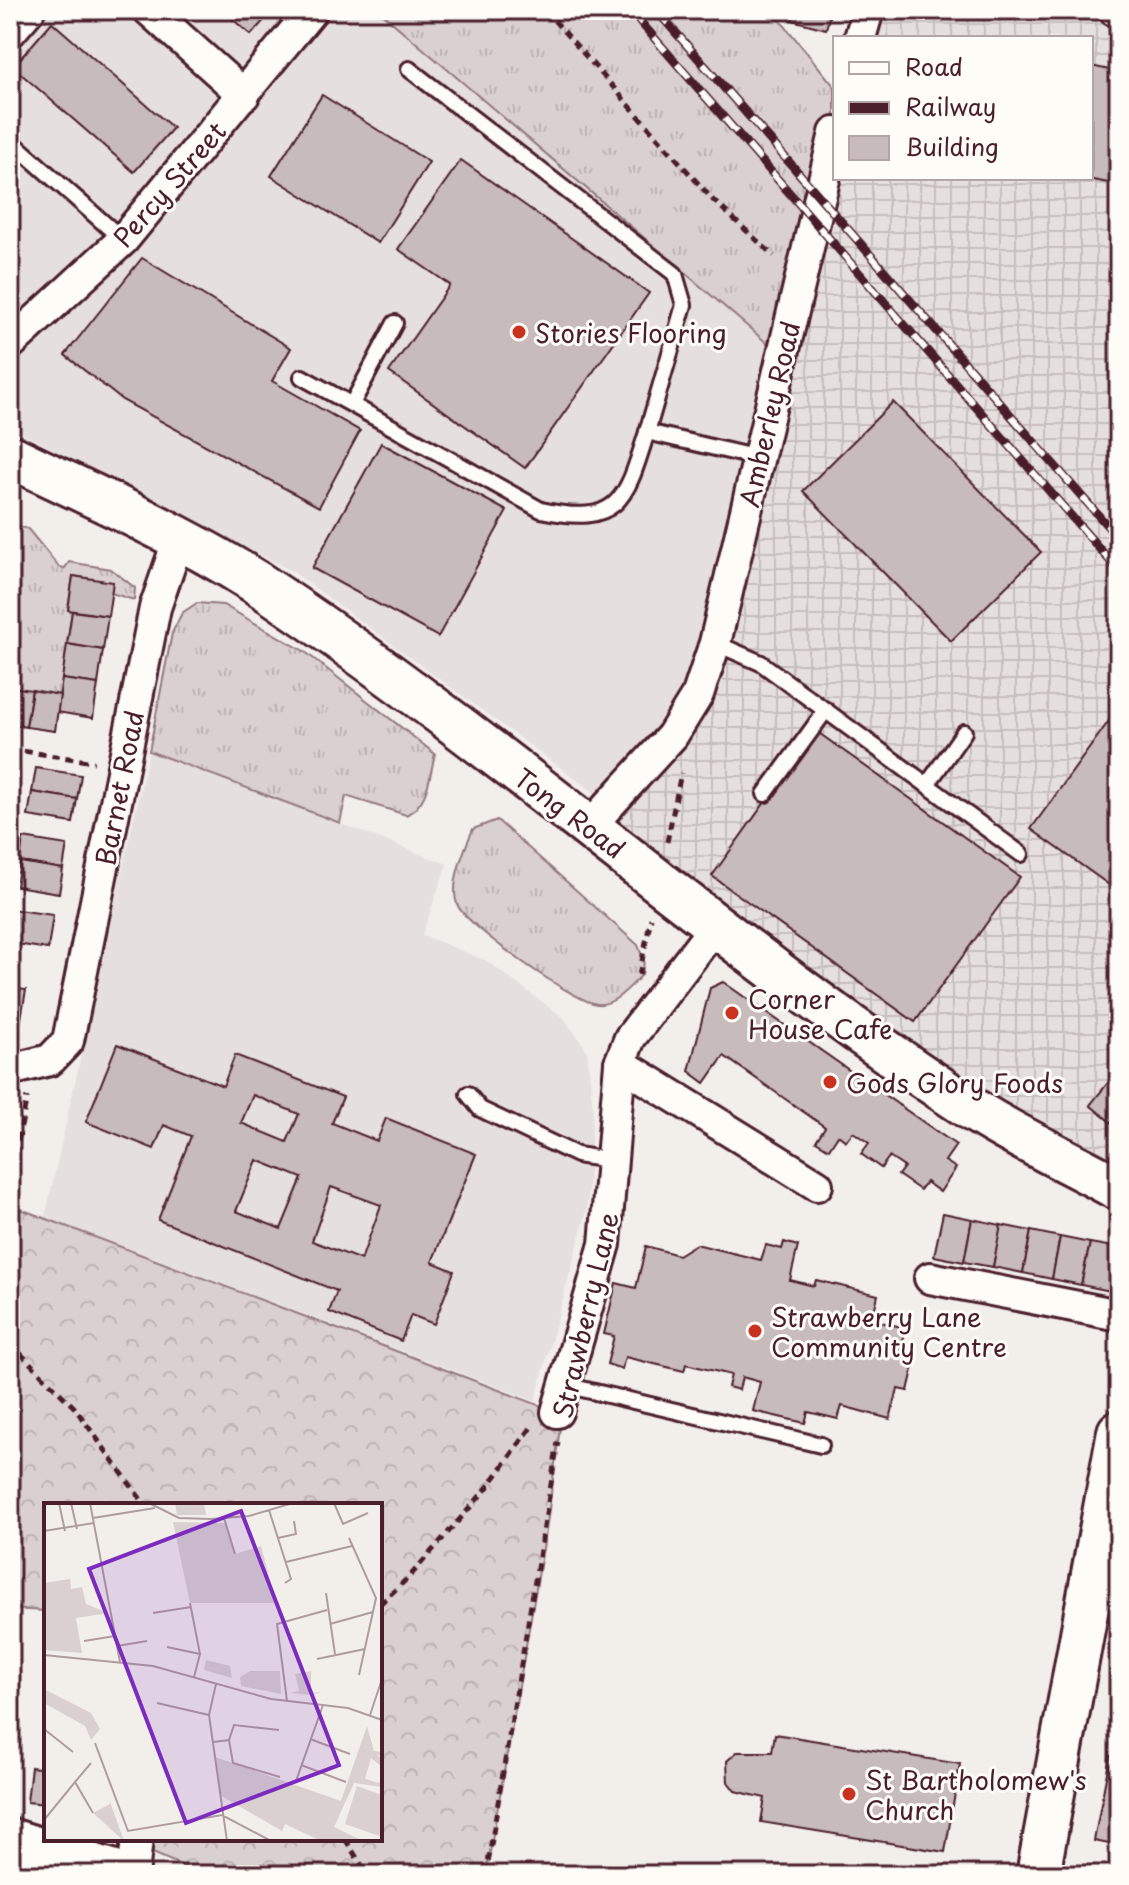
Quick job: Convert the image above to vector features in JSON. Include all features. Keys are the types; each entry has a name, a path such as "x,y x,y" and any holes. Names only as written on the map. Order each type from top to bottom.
{"main road":[{"name":"Tong Road","path":"10,456 179,538 274,594 344,643 716,925 958,1101 1119,1189"},
{"path":"1038,1875 1119,1432"},
{"path":"10,1840 117,1873"}],"street":[{"path":"10,32 29,10"},
{"path":"149,10 244,95"},
{"name":"Percy Street","path":"10,344 123,240 312,10"},
{"path":"861,36 868,10"},
{"name":"Amberley Road","path":"589,827 672,736 698,694 715,643 833,142"},
{"name":"Barnet Road","path":"22,1067 50,1060 68,1041 155,608 179,538"},
{"name":"Strawberry Lane","path":"561,1398 605,1244 615,1161 620,1063 630,1038 654,1002 716,925"},
{"path":"620,1063 817,1185"},
{"path":"930,1278 1119,1315"},
{"path":"117,1873 136,1841"}],"lane":[{"path":"302,377 541,510 577,518 606,510 629,489 684,305 675,274 409,69"},
{"path":"10,140 123,240"},
{"path":"352,404 395,323"},
{"path":"647,432 758,458"},
{"path":"715,643 761,663 1021,854"},
{"path":"765,794 826,710"},
{"path":"927,785 964,732"},
{"path":"468,1094 480,1109 577,1155 615,1161"},
{"path":"561,1398 821,1445"}],"path":[{"path":"545,10 713,200 802,281"},
{"path":"10,749 123,767"},
{"path":"659,880 682,772"},
{"path":"10,1182 22,1067"},
{"path":"10,1343 74,1407 144,1503"},
{"path":"382,1602 410,1576 487,1488 532,1425 561,1398"},
{"name":"Strawberry Lane","path":"486,1875 546,1531 561,1398"},
{"path":"346,1841 368,1875"}],"shaded area":[{"path":"10,10 378,10 782,356 715,643 610,804 292,571 10,427"},
{"path":"868,10 1119,10 1119,1189 589,827 698,694 834,180 1093,180 1093,36 861,36"},
{"path":"149,751 447,864 422,935 485,960 564,1018 587,1050 593,1109 587,1210 535,1401 45,1217"}],"green space":[{"path":"378,10 772,10 833,85 833,141 782,356"},
{"path":"10,523 28,529 59,567 65,568 69,562 111,569 135,588 134,600 111,593 112,582 73,576 68,609 72,611 60,695 10,687"},
{"path":"197,603 223,605 304,651 435,754 424,797 414,810 406,815 346,796 340,823 149,751 172,633 182,613"},
{"path":"497,820 638,945 644,961 642,975 616,999 597,1004 567,991 500,945 458,906 455,898 456,878 473,829"},
{"path":"10,1205 557,1412 560,1427 546,1531 486,1875 204,1875 136,1846 137,1841 382,1841 382,1503 44,1503 44,1611 10,1609"}],"building":[{"path":"222,10 273,10 251,35"},
{"path":"795,10 831,10 826,29 792,20"},
{"path":"52,22 173,128 134,172 13,67"},
{"path":"1093,66 1119,72 1119,185 1093,180"},
{"path":"322,95 429,162 378,243 271,176"},
{"name":"Stories Flooring","path":"461,160 649,293 525,468 389,372 450,285 398,249"},
{"path":"142,258 291,348 272,381 360,431 319,507 122,400 65,355"},
{"path":"893,402 1041,552 951,641 803,491"},
{"path":"381,443 507,511 438,637 312,568"},
{"path":"73,576 113,582 108,616 68,610"},
{"path":"72,611 108,616 103,650 67,644"},
{"path":"67,644 103,650 98,684 62,679"},
{"path":"62,679 98,684 93,718 57,712"},
{"path":"10,687 32,690 26,727 10,724"},
{"path":"32,690 60,695 55,731 26,727"},
{"path":"1119,707 1119,892 1031,829"},
{"path":"816,731 1020,877 915,1022 712,876"},
{"path":"36,768 81,775 77,799 32,792"},
{"path":"32,792 77,799 73,823 28,816"},
{"path":"23,838 67,845 63,869 20,862"},
{"path":"20,862 63,869 59,893 16,886"},
{"path":"10,909 53,915 48,949 10,943"},
{"path":"723,982 956,1145 945,1161 956,1168 940,1192 926,1182 920,1190 898,1175 904,1167 889,1157 881,1168 861,1154 869,1143 853,1132 846,1141 838,1135 829,1149 816,1141 825,1127 724,1056 705,1083 689,1071 710,988"},
{"path":"10,983 11,988 26,990 20,1024 10,1022"},
{"path":"117,1044 223,1086 235,1055 343,1097 332,1123 377,1141 386,1118 476,1154 432,1262 454,1271 434,1324 411,1315 401,1341 329,1312 337,1291 158,1220 191,1136 164,1125 154,1149 86,1122","holes":["253,1095 299,1114 287,1142 241,1123","257,1160 302,1178 281,1229 236,1211","331,1187 381,1205 361,1260 312,1241"]},
{"path":"1119,1069 1119,1129 1090,1105"},
{"path":"943,1213 972,1219 964,1262 934,1256"},
{"path":"972,1219 1001,1225 993,1267 964,1262"},
{"path":"1001,1225 1031,1231 1023,1273 993,1267"},
{"path":"1031,1231 1060,1237 1052,1279 1023,1273"},
{"path":"1060,1237 1090,1243 1081,1285 1052,1279"},
{"name":"Strawberry Lane Community Centre","path":"784,1242 798,1246 790,1280 814,1286 816,1280 878,1295 872,1320 906,1328 900,1353 916,1357 908,1391 898,1389 890,1419 842,1406 838,1419 808,1412 805,1423 753,1411 760,1382 742,1377 739,1390 728,1387 731,1375 686,1364 684,1371 625,1357 622,1369 607,1364 614,1336 604,1334 616,1283 636,1288 646,1246 678,1255 696,1244 761,1260 766,1245 782,1249"},
{"path":"1090,1243 1119,1248 1111,1291 1081,1285"},
{"name":"St Bartholomew's Church","path":"775,1734 960,1764 945,1852 761,1822 765,1798 735,1791 728,1782 727,1761 737,1752 772,1752"},
{"path":"1110,1756 1119,1757 1119,1846 1094,1841"},
{"path":"31,1767 44,1769 44,1804 27,1802"}],"railway":[{"path":"630,10 1119,571"},
{"path":"656,10 1119,539"}],"place":[{"name":"Stories Flooring","path":"519,332"},
{"name":"Corner House Cafe","path":"732,1013"},
{"name":"Gods Glory Foods","path":"830,1082"},
{"name":"Strawberry Lane Community Centre","path":"755,1331"},
{"name":"St Bartholomew's Church","path":"849,1794"}]}
